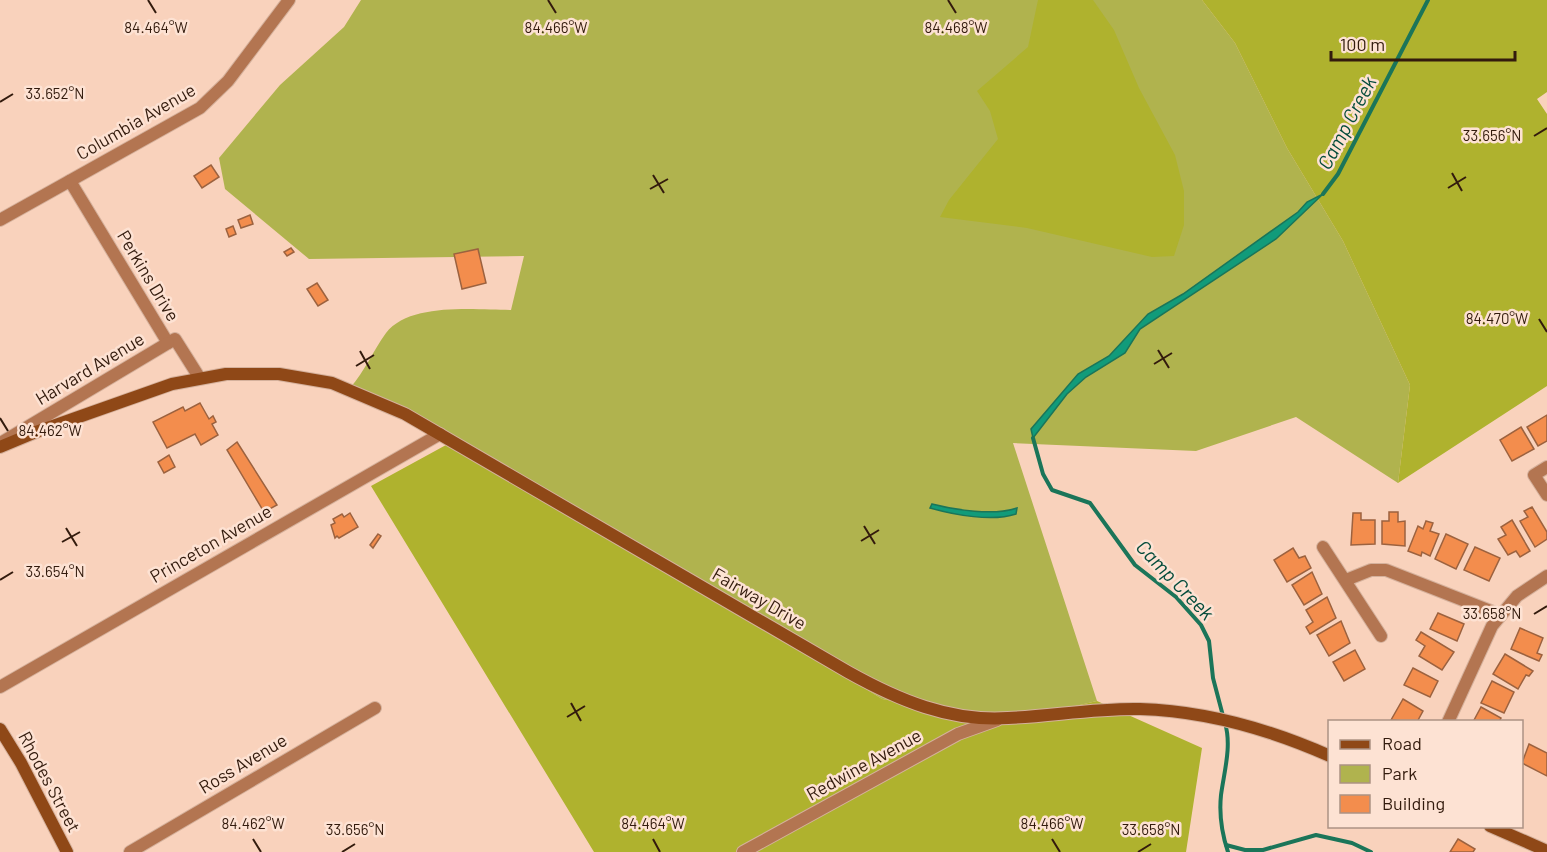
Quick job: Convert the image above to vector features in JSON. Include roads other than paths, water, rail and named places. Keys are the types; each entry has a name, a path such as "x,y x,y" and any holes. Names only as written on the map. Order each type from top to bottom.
{"street":[{"name":"Columbia Avenue","path":"0,220 200,108 228,81 289,0"},
{"name":"Perkins Drive","path":"70,181 168,343 175,339 199,377"},
{"name":"Harvard Avenue","path":"0,445 168,343"},
{"name":"Fairway Drive","path":"199,377 253,373 332,383 380,402 440,434 890,695 935,711 1006,719 1086,711 1167,711 1253,726 1328,756"},
{"name":"Harvard Avenue","path":"0,445 199,377"},
{"name":"Princeton Avenue","path":"0,687 440,434"},
{"path":"1547,467 1534,475 1547,495"},
{"path":"1323,547 1381,636"},
{"path":"1346,580 1371,570 1386,570 1501,615"},
{"path":"1449,720 1492,626 1517,596 1547,576"},
{"name":"Ross Avenue","path":"130,852 375,708"},
{"name":"Redwine Avenue","path":"743,852 958,734 988,722 1006,719"},
{"name":"Rhodes Street","path":"0,729 21,763 67,852"},
{"path":"1495,828 1547,851"}],"waterway":[{"name":"Camp Creek","path":"1323,194 1338,174 1428,0"},
{"name":"Camp Creek","path":"1033,438 1043,474 1052,490 1090,503 1135,565 1176,597 1201,625 1209,641 1213,678 1223,716"},
{"name":"Camp Creek","path":"1225,723 1228,750 1220,809 1228,852"},
{"path":"1226,845 1245,850 1263,850 1316,835 1352,843 1371,852"}]}
